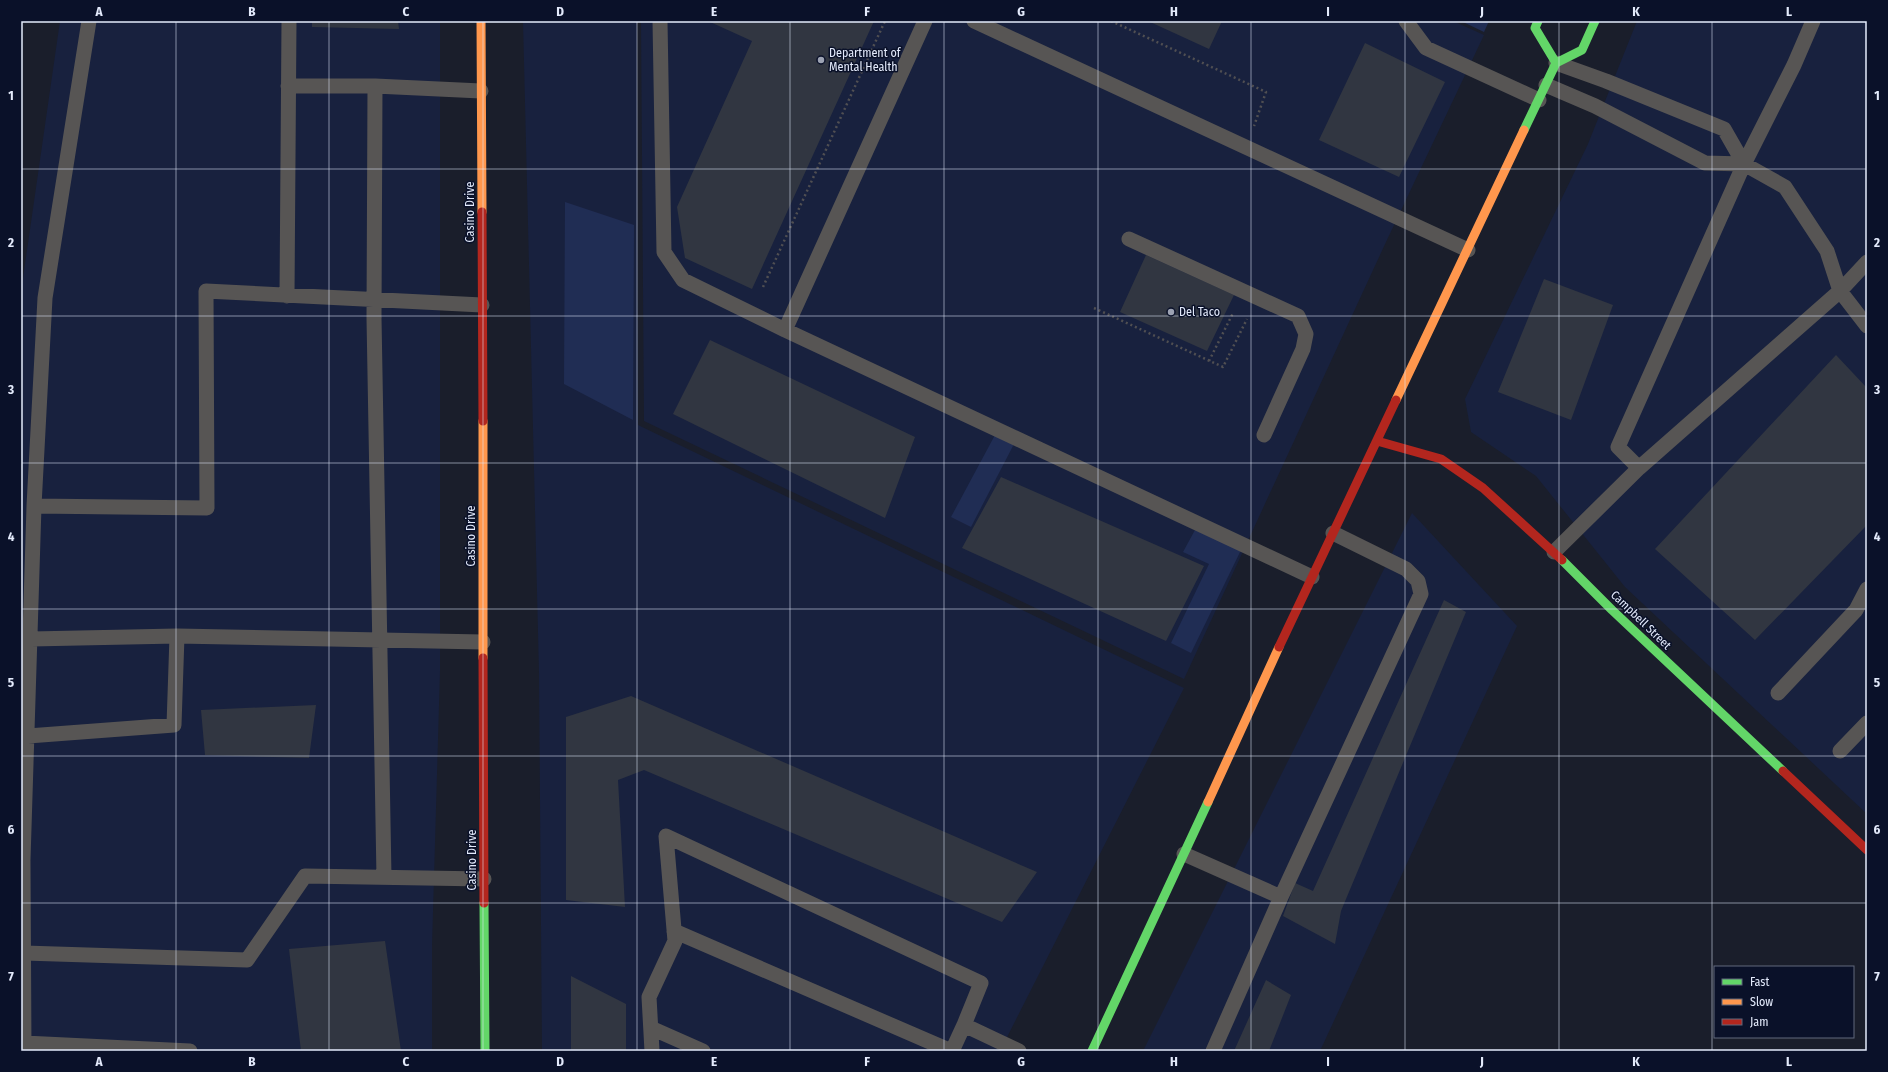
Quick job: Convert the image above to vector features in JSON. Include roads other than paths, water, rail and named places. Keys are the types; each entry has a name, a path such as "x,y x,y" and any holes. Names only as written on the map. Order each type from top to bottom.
{"street":[{"name":"Casino Drive","path":"481,21 485,1051"},
{"path":"1538,21 1535,28 1556,63"},
{"path":"1092,1051 1312,577 1556,63 1582,50 1595,21"},
{"name":"Campbell Street","path":"1377,441 1441,459 1483,488 1554,552 1612,610 1867,850"}],"lane":[{"path":"89,21 45,298 34,506 23,860 24,1047 190,1051"},
{"path":"287,296 288,21"},
{"path":"660,21 664,252 683,280 785,330 1312,577"},
{"path":"785,330 925,21"},
{"path":"974,21 1468,250"},
{"path":"1406,21 1426,48 1539,100"},
{"path":"1638,468 1618,447 1744,164 1794,65 1813,21"},
{"path":"1556,63 1606,81 1724,129 1744,164"},
{"path":"288,86 375,86 481,91"},
{"path":"375,86 374,301 384,878"},
{"path":"1546,86 1594,106 1705,163 1744,164 1785,187 1827,251 1840,291 1867,326"},
{"path":"1130,239 1298,316 1306,334 1303,349 1264,435"},
{"path":"1554,552 1638,468 1840,291 1867,262"},
{"path":"34,506 207,508 206,291 374,301 482,305"},
{"path":"1213,1051 1281,897 1421,594 1418,581 1406,569 1333,533"},
{"path":"1778,693 1856,610 1867,589"},
{"path":"31,639 177,636 483,642"},
{"path":"28,736 174,724 177,636"},
{"path":"1840,751 1867,723"},
{"path":"652,1051 649,997 675,940 674,932 666,836 981,984 952,1051 674,932"},
{"path":"1184,854 1281,897"},
{"path":"24,953 247,960 305,876 484,879"},
{"path":"964,1025 1019,1051"},
{"path":"651,1028 703,1051"}],"place":[{"name":"Department of Mental Health","path":"821,60"},
{"name":"Del Taco","path":"1171,312"}]}
